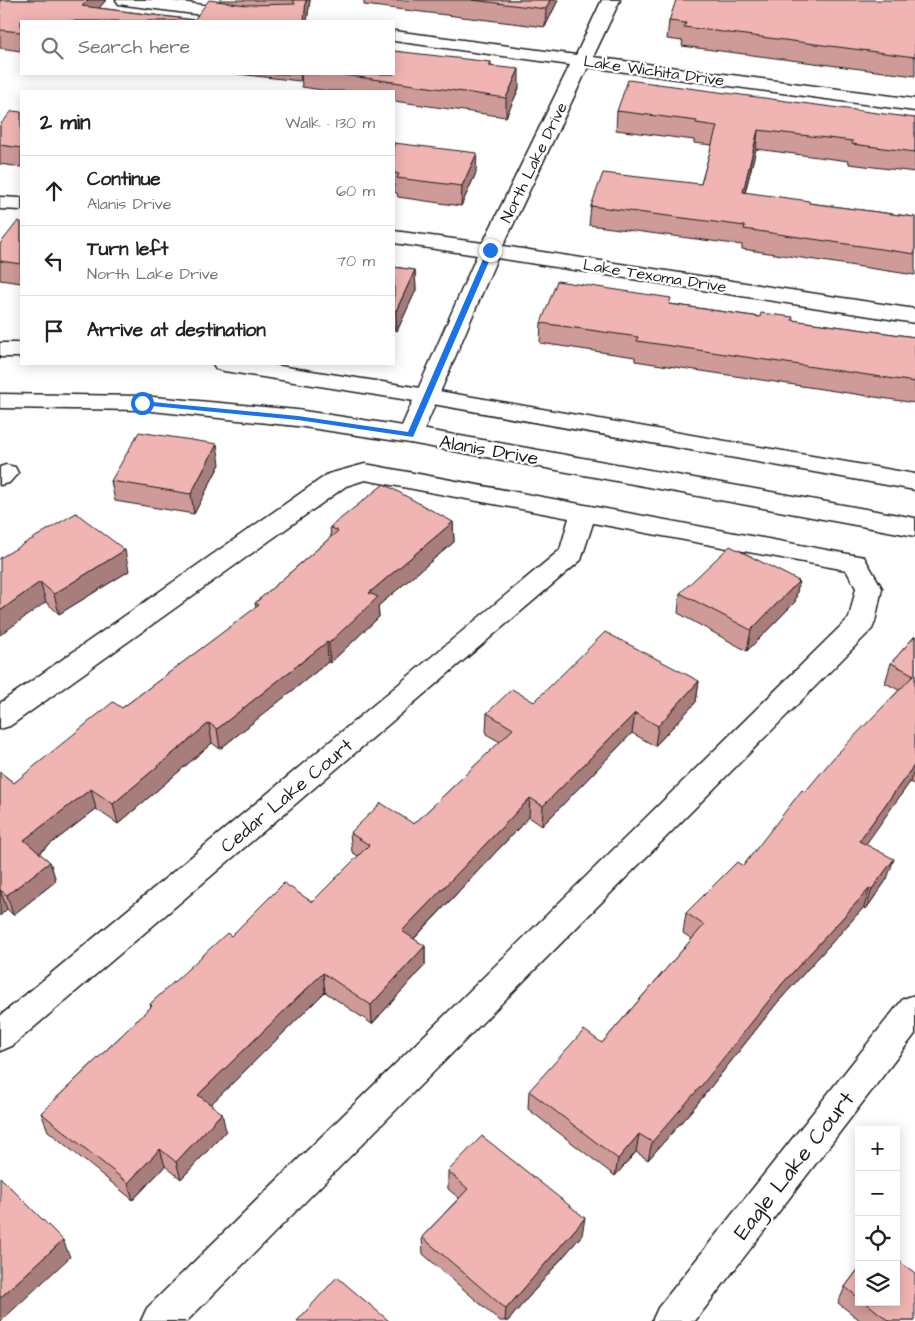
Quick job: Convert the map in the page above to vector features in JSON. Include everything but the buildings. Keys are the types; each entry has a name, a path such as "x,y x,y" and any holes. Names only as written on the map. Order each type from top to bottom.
{"street":[{"path":"125,0 278,20"},
{"name":"North Lake Drive","path":"410,435 490,250 611,0"},
{"name":"Lake Wichita Drive","path":"395,36 915,105"},
{"path":"0,202 20,204"},
{"name":"Lake Texoma Drive","path":"395,237 490,250 915,316"},
{"path":"0,350 20,350"},
{"path":"230,365 427,396 915,482"},
{"name":"Alanis Drive","path":"0,401 142,403 298,418 410,435 915,527"},
{"path":"0,718 337,480 365,472 855,562 869,588 862,622 160,1321"},
{"name":"Cedar Lake Court","path":"0,1036 572,554 583,513"},
{"name":"Eagle Lake Court","path":"671,1321 915,1010"}],"route":[{"path":"142,403 298,418 410,435 490,250"}]}
